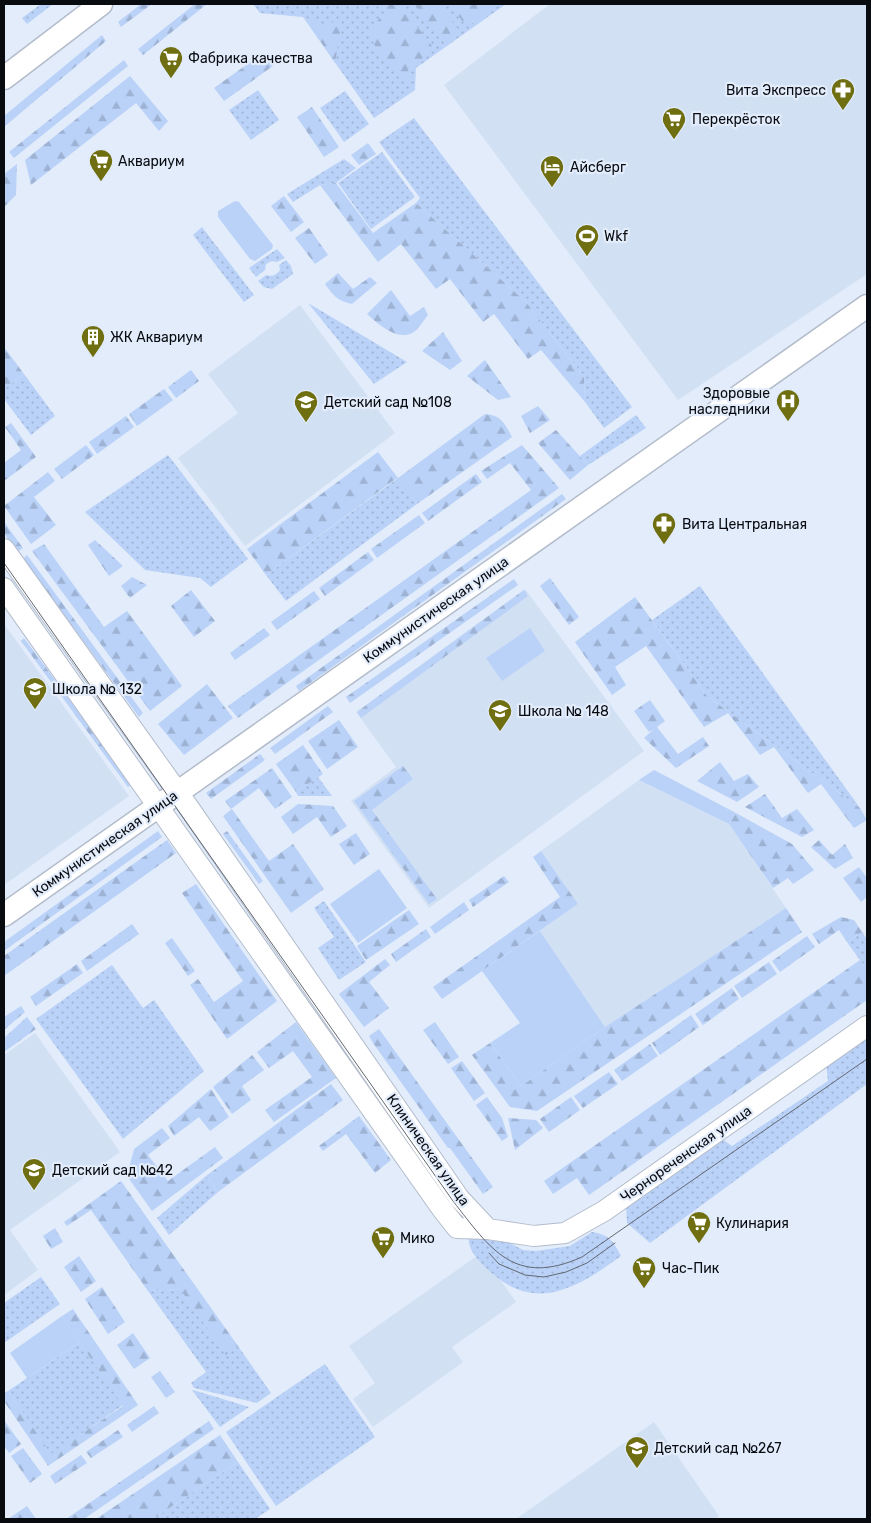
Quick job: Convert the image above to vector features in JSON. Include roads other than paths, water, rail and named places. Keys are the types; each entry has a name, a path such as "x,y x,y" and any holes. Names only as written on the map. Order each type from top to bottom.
{"main road":[{"path":"4,78 101,4"},
{"name":"Коммунистическая улица","path":"4,915 867,306"}],"street":[{"name":"Клиническая улица","path":"4,550 309,980 459,1198 488,1229"},
{"name":"Клиническая улица","path":"4,588 442,1209 457,1228 488,1229"},
{"name":"Чернореченская улица","path":"488,1229 534,1236 565,1234 580,1226 867,1026"}],"tram line":[{"path":"4,563 453,1201 480,1235 507,1259 522,1265 539,1268 559,1265 582,1257 867,1059"},
{"path":"489,1253 499,1264 525,1275 544,1277 566,1272 587,1263 615,1243"}],"place":[{"name":"Фабрика качества","path":"171,79"},
{"name":"Вита Экспресс","path":"843,111"},
{"name":"Перекрёсток","path":"674,140"},
{"name":"Аквариум","path":"101,182"},
{"name":"Айсберг","path":"552,188"},
{"name":"Wkf","path":"587,257"},
{"name":"ЖК Аквариум","path":"93,358"},
{"name":"Здоровые наследники","path":"788,422"},
{"name":"Детский сад №108","path":"306,423"},
{"name":"Вита Центральная","path":"664,545"},
{"name":"Школа № 132","path":"35,710"},
{"name":"Школа № 148","path":"500,732"},
{"name":"Детский сад №42","path":"34,1191"},
{"name":"Кулинария","path":"699,1244"},
{"name":"Мико","path":"383,1259"},
{"name":"Час-Пик","path":"644,1289"},
{"name":"Детский сад №267","path":"637,1469"}]}
